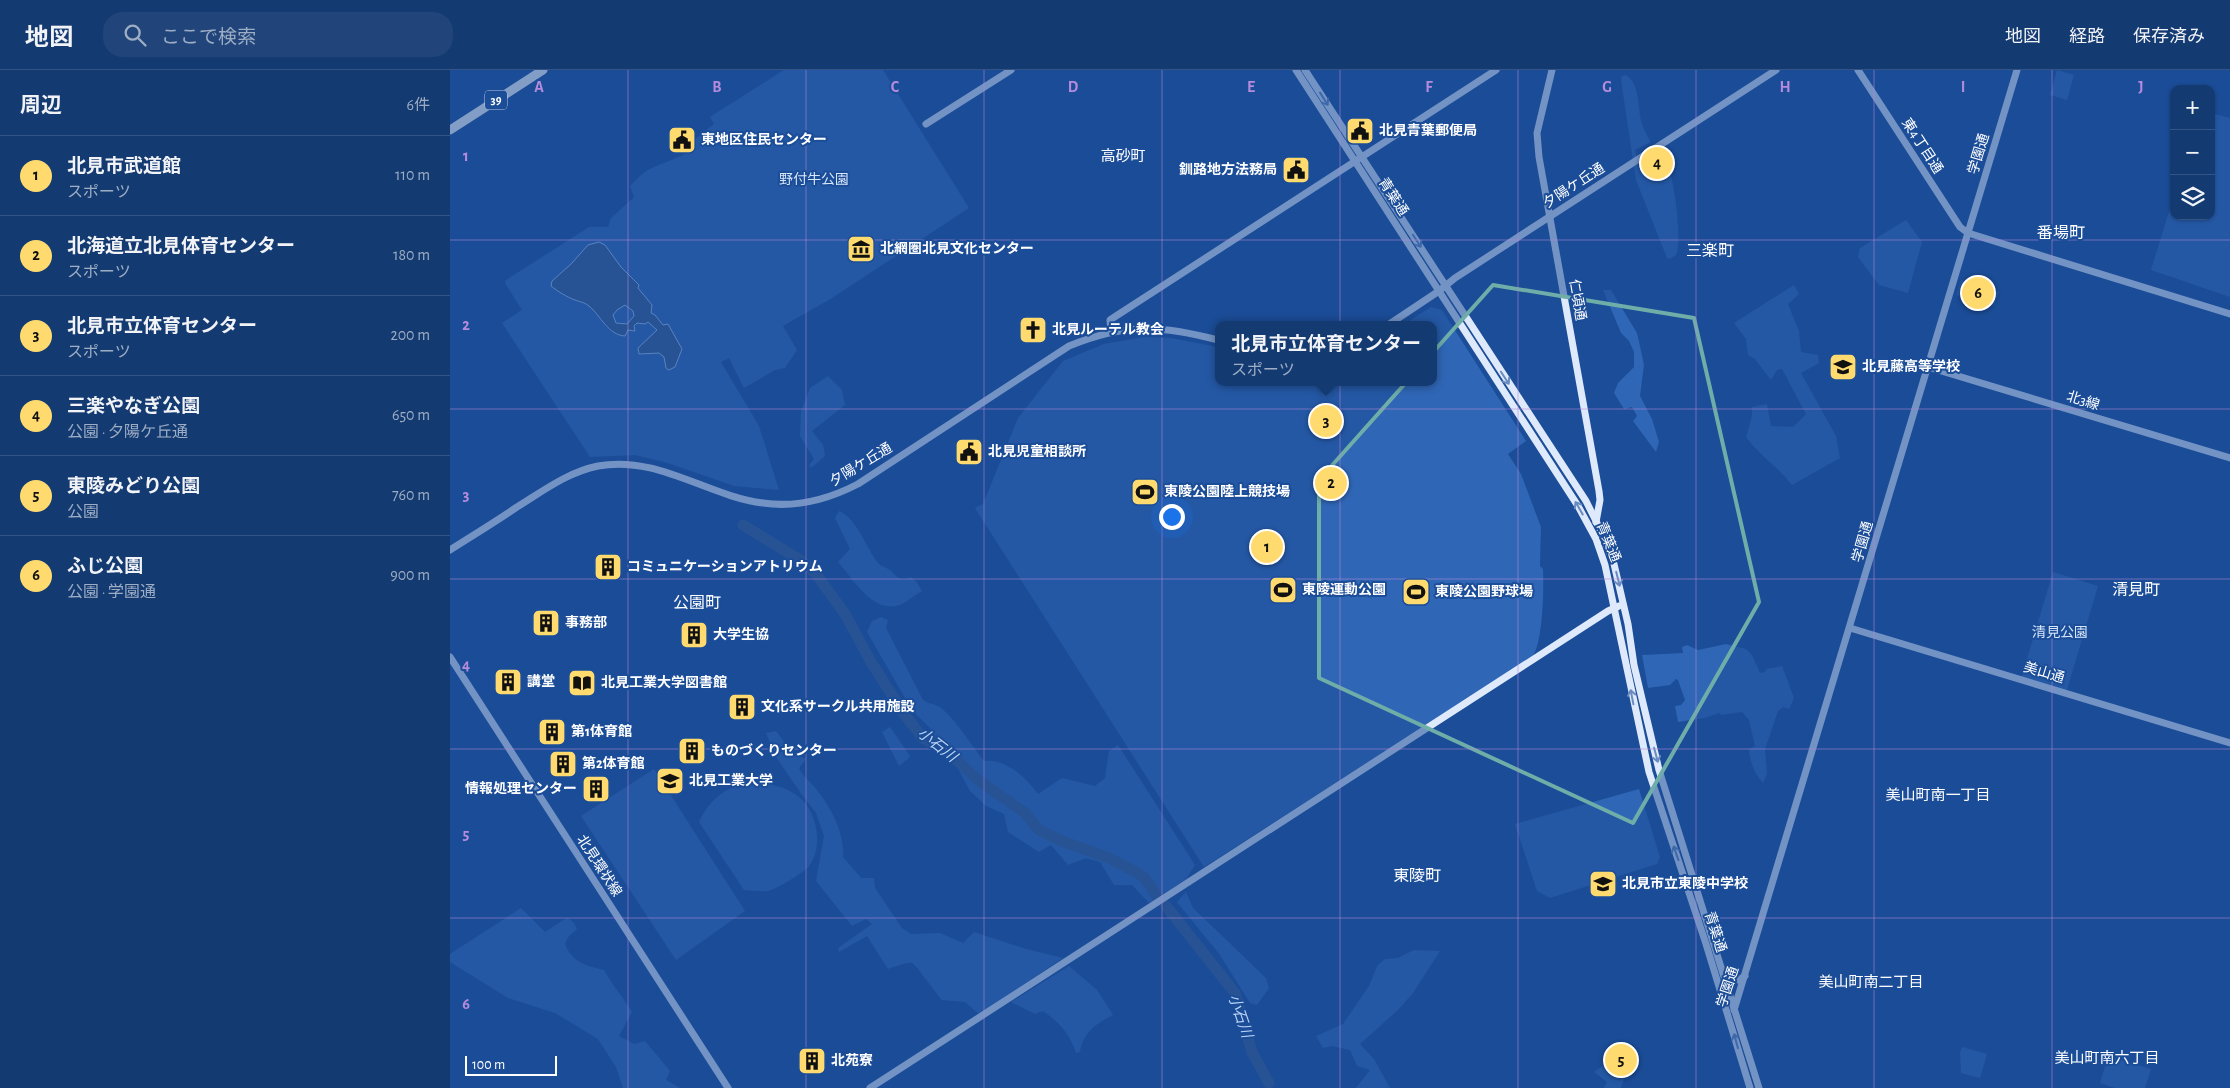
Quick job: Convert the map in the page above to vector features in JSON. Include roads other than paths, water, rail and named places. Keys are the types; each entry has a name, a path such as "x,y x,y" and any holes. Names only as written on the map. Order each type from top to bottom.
{"highway":[{"name":"39","path":"450,130 543,70"}],"street":[{"path":"926,124 1011,70"},
{"name":"青葉通","path":"1296,70 1578,506 1593,534 1606,566 1616,607 1637,726 1649,772 1750,1088"},
{"name":"青葉通","path":"1305,70 1586,501 1603,535 1614,564 1624,604 1634,665 1659,770 1759,1088"},
{"path":"1111,332 1110,320 1496,70"},
{"name":"仁頃通","path":"1552,70 1537,133 1539,157 1599,491 1600,500 1593,534"},
{"name":"夕陽ケ丘通","path":"1394,321 1587,192 1776,70"},
{"name":"東4丁目通","path":"1858,70 1960,227 1968,233"},
{"name":"学園通","path":"1730,1021 1735,1010 2017,70"},
{"path":"1968,233 2230,314"},
{"name":"夕陽ケ丘通","path":"450,550 559,480 599,466 643,466 763,504 786,505 829,498 858,484 1069,346 1111,332 1145,329 1179,330 1215,339"},
{"name":"北3線","path":"1928,367 2230,458"},
{"path":"870,1088 1616,607 1624,604"},
{"name":"美山通","path":"1850,628 2230,743"},
{"name":"北見環状線","path":"450,657 728,1088"},
{"path":"1725,978 1739,980 1745,976"}],"waterway":[{"name":"小石川","path":"743,525 800,560 816,574 845,614 871,662 904,714 923,738 951,755 978,780 1025,813 1039,830 1062,841 1109,858 1134,871 1145,878 1156,895"},
{"name":"小石川","path":"1166,906 1235,993 1252,1052 1269,1083"}],"place":[{"name":"北見青葉郵便局","path":"1360,131"},
{"name":"東地区住民センター","path":"682,140"},
{"name":"三楽やなぎ公園","path":"1657,163"},
{"name":"釧路地方法務局","path":"1296,170"},
{"name":"北網圏北見文化センター","path":"861,249"},
{"name":"ふじ公園","path":"1978,293"},
{"name":"北見ルーテル教会","path":"1033,330"},
{"name":"北見藤高等学校","path":"1843,367"},
{"name":"北見市立体育センター","path":"1326,421"},
{"name":"北見児童相談所","path":"969,452"},
{"name":"北海道立北見体育センター","path":"1331,483"},
{"name":"東陵公園陸上競技場","path":"1145,492"},
{"name":"北見市武道館","path":"1267,547"},
{"name":"コミュニケーションアトリウム","path":"608,567"},
{"name":"東陵運動公園","path":"1283,590"},
{"name":"東陵公園野球場","path":"1416,592"},
{"name":"事務部","path":"546,623"},
{"name":"大学生協","path":"694,635"},
{"name":"講堂","path":"508,682"},
{"name":"北見工業大学図書館","path":"582,683"},
{"name":"文化系サークル共用施設","path":"742,707"},
{"name":"第1体育館","path":"552,732"},
{"name":"ものづくりセンター","path":"692,751"},
{"name":"第2体育館","path":"563,764"},
{"name":"北見工業大学","path":"670,781"},
{"name":"情報処理センター","path":"596,789"},
{"name":"北見市立東陵中学校","path":"1603,884"},
{"name":"東陵みどり公園","path":"1621,1060"},
{"name":"北苑寮","path":"812,1061"}],"district":[{"name":"高砂町","path":"1123,156"},
{"name":"番場町","path":"2061,233"},
{"name":"三楽町","path":"1710,251"},
{"name":"清見町","path":"2136,590"},
{"name":"公園町","path":"697,603"},
{"name":"美山町南一丁目","path":"1938,795"},
{"name":"東陵町","path":"1417,876"},
{"name":"美山町南二丁目","path":"1871,982"},
{"name":"美山町南六丁目","path":"2107,1058"}],"park label":[{"name":"野付牛公園","path":"814,180"},
{"name":"清見公園","path":"2060,633"}]}
